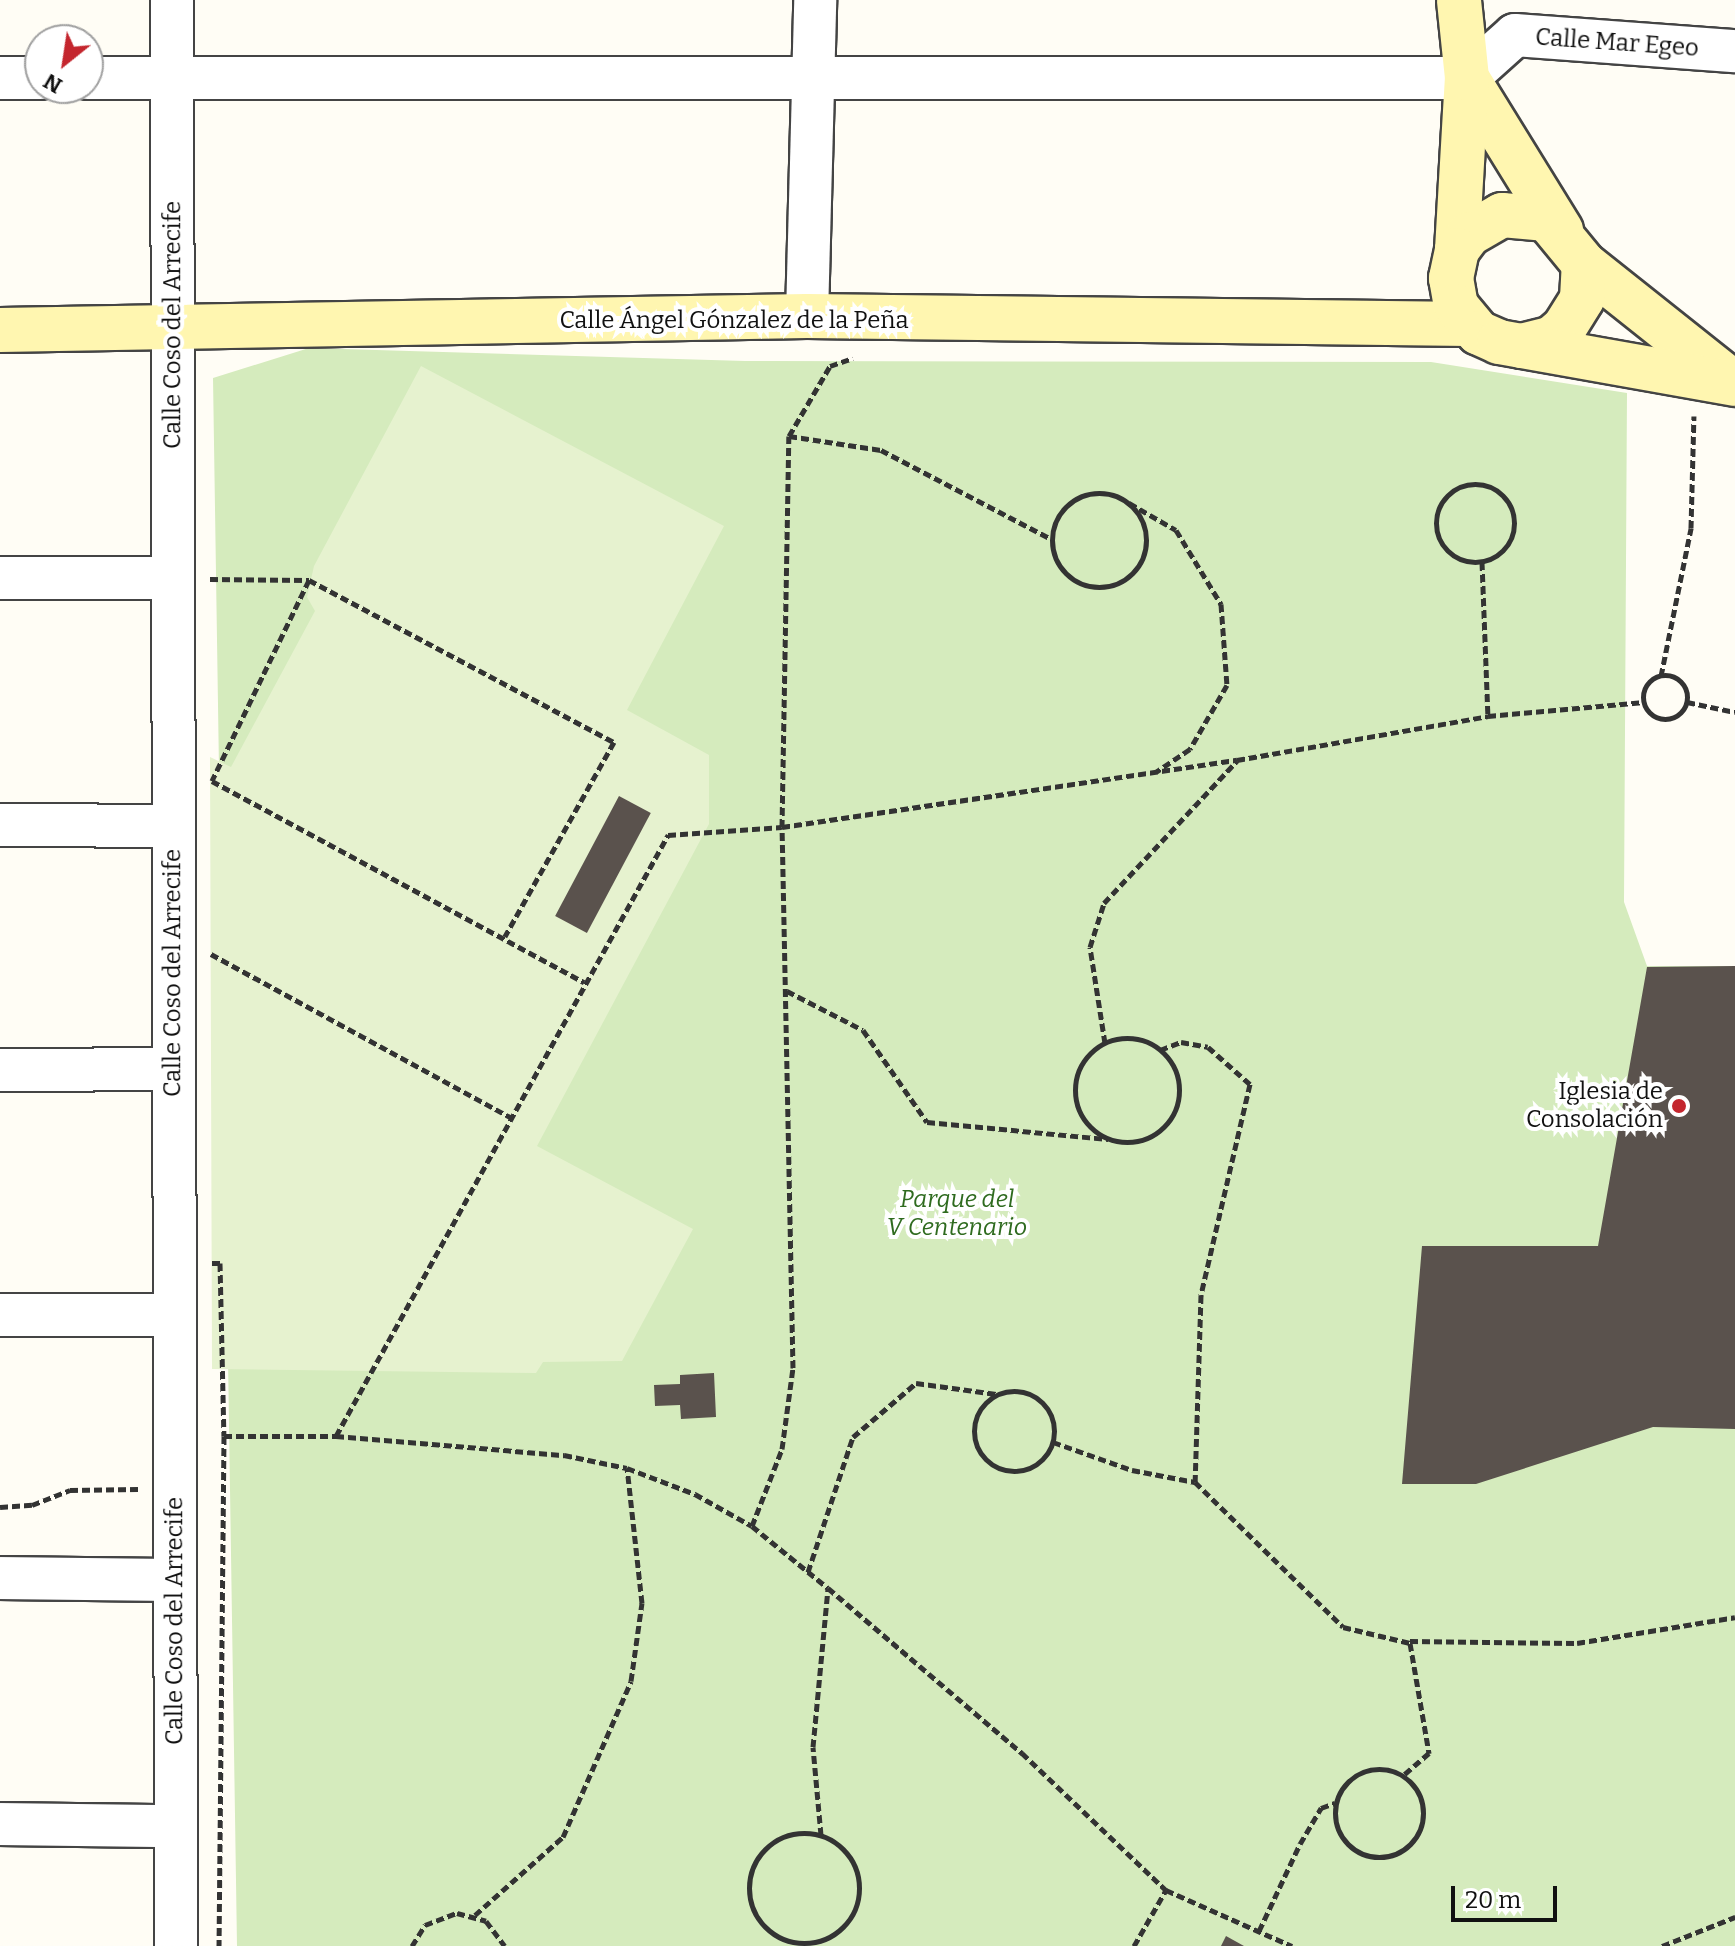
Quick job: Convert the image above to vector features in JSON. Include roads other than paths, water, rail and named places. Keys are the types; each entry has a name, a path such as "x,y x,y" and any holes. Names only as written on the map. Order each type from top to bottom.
{"street":[{"name":"Calle Coso del Arrecife","path":"172,0 176,1946"},
{"path":"807,316 816,81 815,0"},
{"path":"1459,0 1467,78 1452,291 1469,324 1499,342 1735,384"},
{"name":"Calle Mar Egeo","path":"1467,78 1515,35 1735,51"},
{"path":"0,78 24,78"},
{"path":"104,78 816,81 1467,78"},
{"path":"1467,78 1573,247 1582,299 1564,328 1552,338 1521,346"},
{"path":"1457,250 1477,228 1502,215 1526,214 1573,247 1735,384"},
{"name":"Calle Ángel Gónzalez de la Peña","path":"0,330 173,331 807,316 1469,324"},
{"path":"0,578 171,578"},
{"path":"0,825 174,826"},
{"path":"0,1070 173,1069"},
{"path":"0,1315 175,1315"},
{"path":"0,1578 173,1580"},
{"path":"0,1824 175,1826"}],"place":[{"name":"Iglesia de Consolación","path":"1679,1106"}],"park label":[{"name":"Parque del V Centenario","path":"957,1214"}]}
